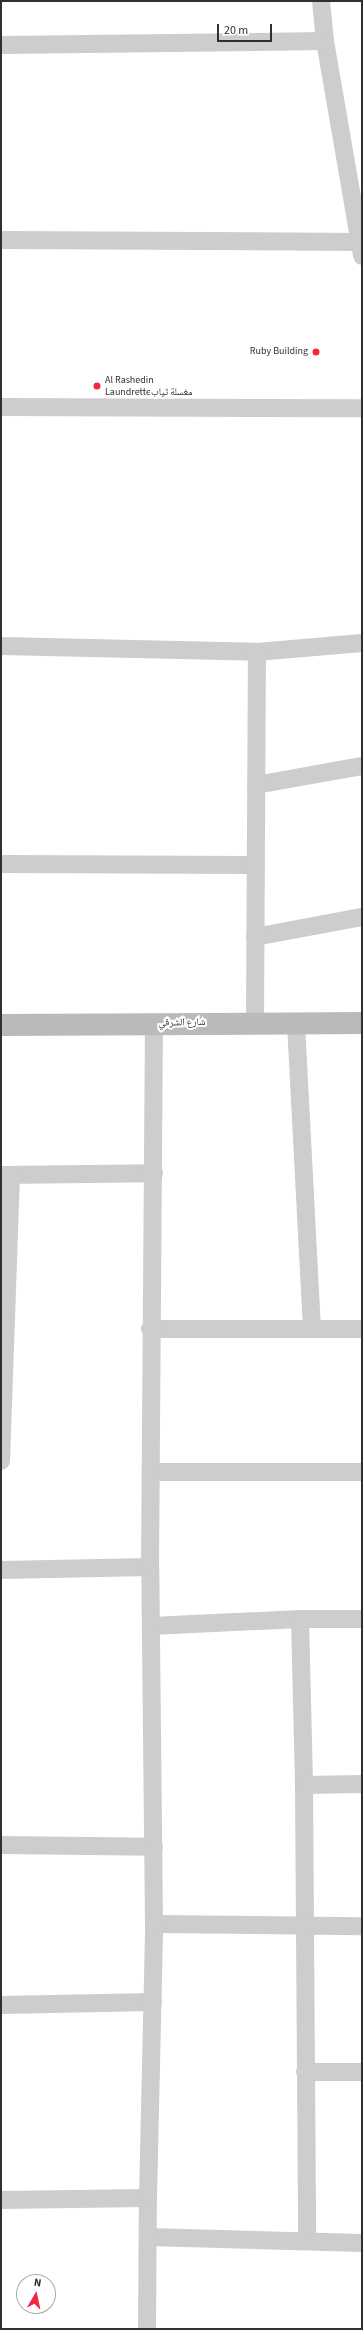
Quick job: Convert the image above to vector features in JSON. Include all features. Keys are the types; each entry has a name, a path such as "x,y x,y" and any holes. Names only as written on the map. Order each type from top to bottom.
{"street":[{"path":"1,240 361,249 325,42 320,1"},
{"path":"1,45 325,42"},
{"path":"1,407 362,408"},
{"path":"1,646 257,652 362,643"},
{"path":"255,1022 257,652"},
{"path":"256,785 362,766"},
{"path":"1,864 256,865"},
{"path":"255,937 362,916"},
{"name":"شارع الشرقي","path":"1,1025 255,1022 296,1024 362,1023"},
{"path":"147,2329 148,2198 154,1924 150,1626 150,1329 154,1173 154,1024"},
{"path":"296,1024 312,1329"},
{"path":"1,1461 6,1174 154,1173"},
{"path":"150,1329 362,1329"},
{"path":"151,1472 362,1472"},
{"path":"1,1570 150,1567"},
{"path":"150,1626 300,1619 362,1619"},
{"path":"300,1619 304,1785 307,2241"},
{"path":"304,1785 362,1784"},
{"path":"1,1845 154,1847"},
{"path":"154,1924 362,1926"},
{"path":"1,2005 153,2002"},
{"path":"305,2072 362,2072"},
{"path":"1,2200 148,2198"},
{"path":"148,2237 362,2243"}],"place":[{"name":"Ruby Building","path":"316,352"},
{"name":"Al Rashedin Laundretteمغسلة ثياب","path":"97,386"}]}
